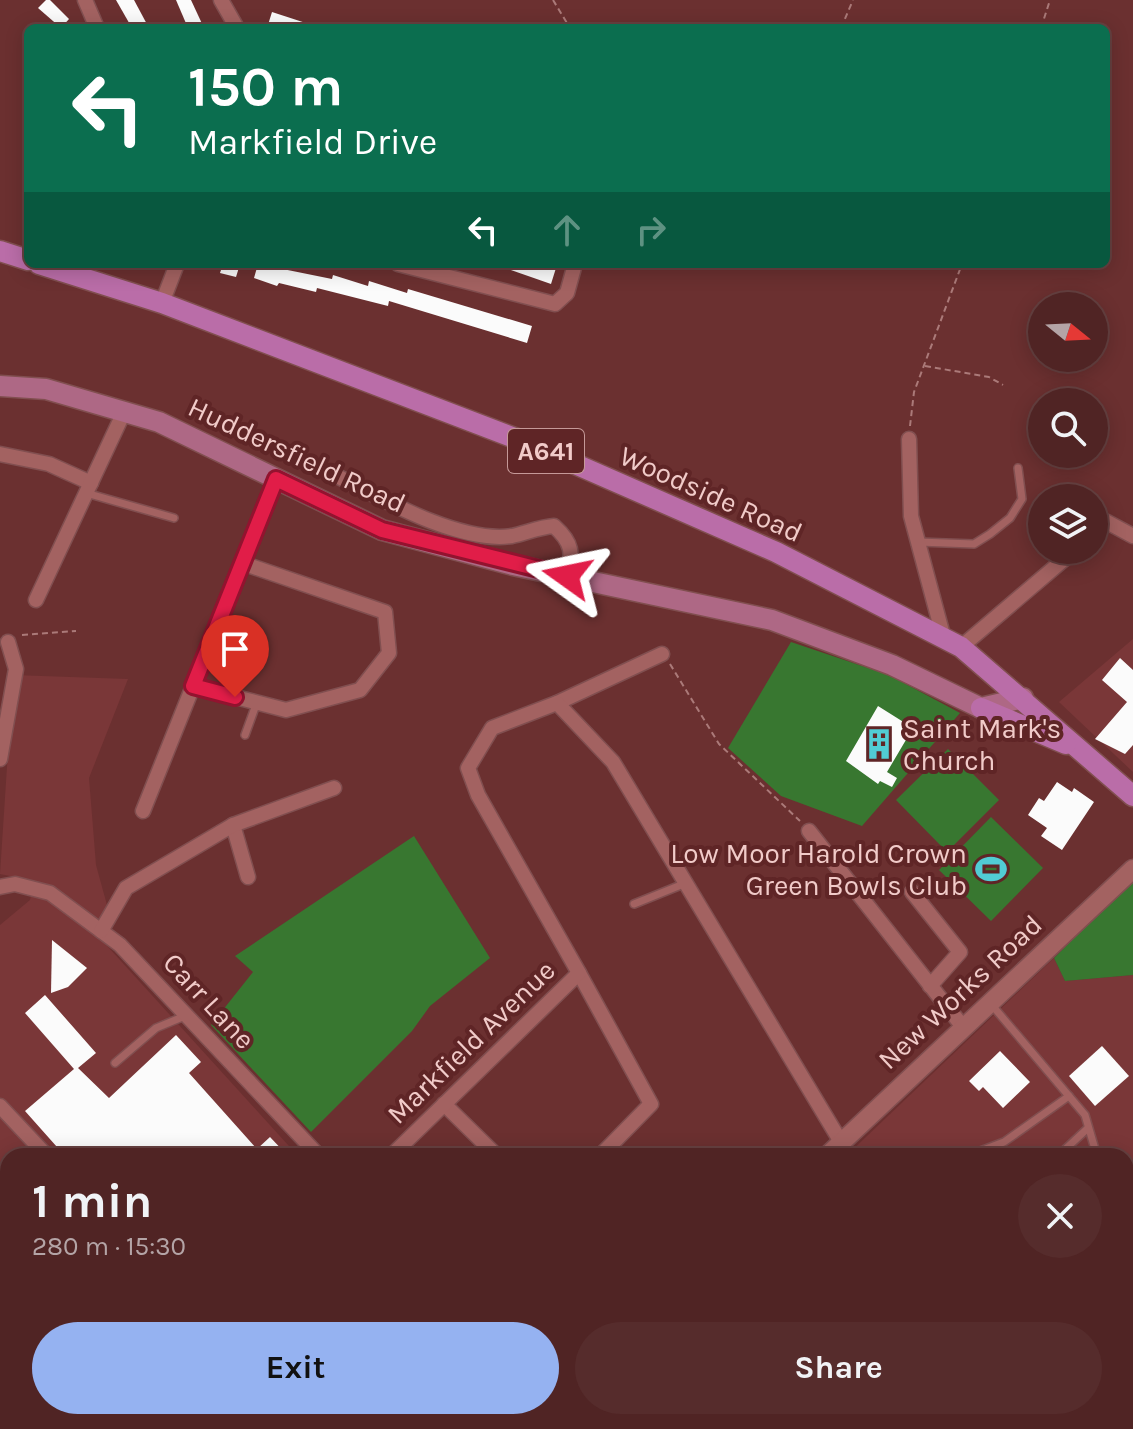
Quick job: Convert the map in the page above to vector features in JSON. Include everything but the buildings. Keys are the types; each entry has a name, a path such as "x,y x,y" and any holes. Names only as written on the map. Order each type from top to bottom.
{"main road":[{"path":"0,251 24,259"},
{"name":"Woodside Road","path":"52,268 162,303 553,454 776,552 952,643 1023,698"},
{"name":"Huddersfield Road","path":"0,386 46,389 159,422 382,530 567,576 772,620 892,665 981,708"},
{"path":"981,708 1023,698"},
{"name":"A641","path":"1023,698 1133,796"},
{"path":"981,708 1084,753"}],"street":[{"path":"85,0 95,24"},
{"path":"221,0 235,24"},
{"path":"162,303 175,268"},
{"path":"414,268 555,304 567,293 574,268"},
{"path":"36,600 124,412"},
{"path":"909,439 911,516 952,643 1056,564"},
{"path":"0,454 49,464 88,488"},
{"path":"335,475 414,515 467,532 510,536 554,526 568,539 573,553 567,576"},
{"path":"143,811 276,479"},
{"path":"1108,523 1133,536"},
{"path":"193,686 286,710 360,690 389,653 385,612 242,563"},
{"path":"0,759 16,669 8,642"},
{"path":"662,654 557,703 613,762 841,1142"},
{"name":"Markfield Avenue","path":"399,1148 579,973 478,795 468,768 492,728 557,703"},
{"path":"101,931 126,888 233,825 334,788"},
{"path":"233,825 248,877"},
{"path":"809,831 963,1027"},
{"name":"New Works Road","path":"835,1148 1133,869"},
{"name":"Carr Lane","path":"0,887 15,884 50,893 120,945 312,1148"},
{"path":"912,892 960,952 930,986"},
{"path":"579,973 651,1104 608,1148"},
{"path":"444,1104 489,1148"},
{"path":"0,1106 39,1148"}],"lane":[{"path":"918,542 974,544 990,534 1010,518 1022,499 1018,468"},
{"path":"88,488 174,518"},
{"path":"245,735 257,702"},
{"path":"634,904 686,883"},
{"path":"990,1002 1085,1115 1094,1148"},
{"path":"115,1063 156,1028 187,1015"},
{"path":"988,1148 1004,1142 1069,1096"},
{"path":"1067,1148 1088,1128"}],"path":[{"path":"553,0 568,24"},
{"path":"843,24 853,0"},
{"path":"1042,24 1050,0"},
{"path":"909,439 914,392 961,268"},
{"path":"924,366 989,377 1003,385"},
{"path":"8,642 28,632 76,631"},
{"path":"662,654 680,674 719,744 809,831"}],"shaded area":[{"path":"1133,639 1133,772 1059,702"},
{"path":"13,675 128,679 89,778 96,865 110,916 100,938 291,1148 0,1148 0,925 30,900 34,881 0,874"},
{"path":"1054,958 1065,981 1133,975 1133,1148 854,1148"}],"green space":[{"path":"791,642 889,675 960,713 862,826 781,796 728,748"},
{"name":"Low Moor Harold Crown Green Bowls Club","path":"948,749 999,800 947,852 896,800"},
{"name":"Low Moor Harold Crown Green Bowls Club","path":"991,817 1043,868 991,921 939,870"},
{"path":"414,836 490,958 430,1006 412,1031 311,1132 211,1025 253,972 235,956"},
{"path":"1133,879 1133,975 1065,981 1054,958"}],"place":[{"name":"Saint Mark's Church","path":"879,744"},
{"name":"Low Moor Harold Crown Green Bowls Club","path":"991,869"}],"route":[{"path":"235,697 193,686 276,479 382,530 567,576"}]}
